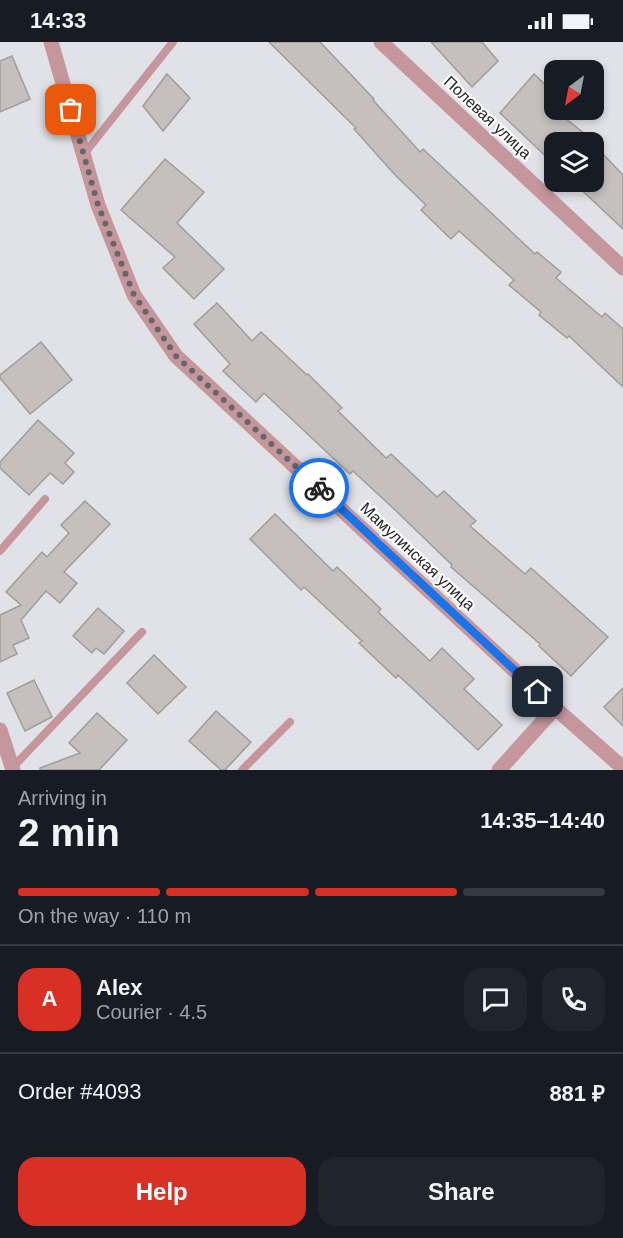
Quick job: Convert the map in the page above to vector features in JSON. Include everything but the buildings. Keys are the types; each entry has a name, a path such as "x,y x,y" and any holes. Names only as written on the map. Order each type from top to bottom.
{"street":[{"name":"Мамулинская улица","path":"51,42 98,205 134,295 176,356 555,708 623,768"},
{"name":"Полевая улица","path":"381,42 623,268"},
{"path":"499,770 555,708"},
{"path":"0,730 3,747 13,769"}],"lane":[{"path":"84,154 173,42"},
{"path":"0,551 45,499"},
{"path":"13,769 142,632"},
{"path":"242,770 290,722"}],"way so far":[{"path":"71,110 98,205 134,295 176,356 319,488"}],"route":[{"path":"319,488 538,692"}]}
